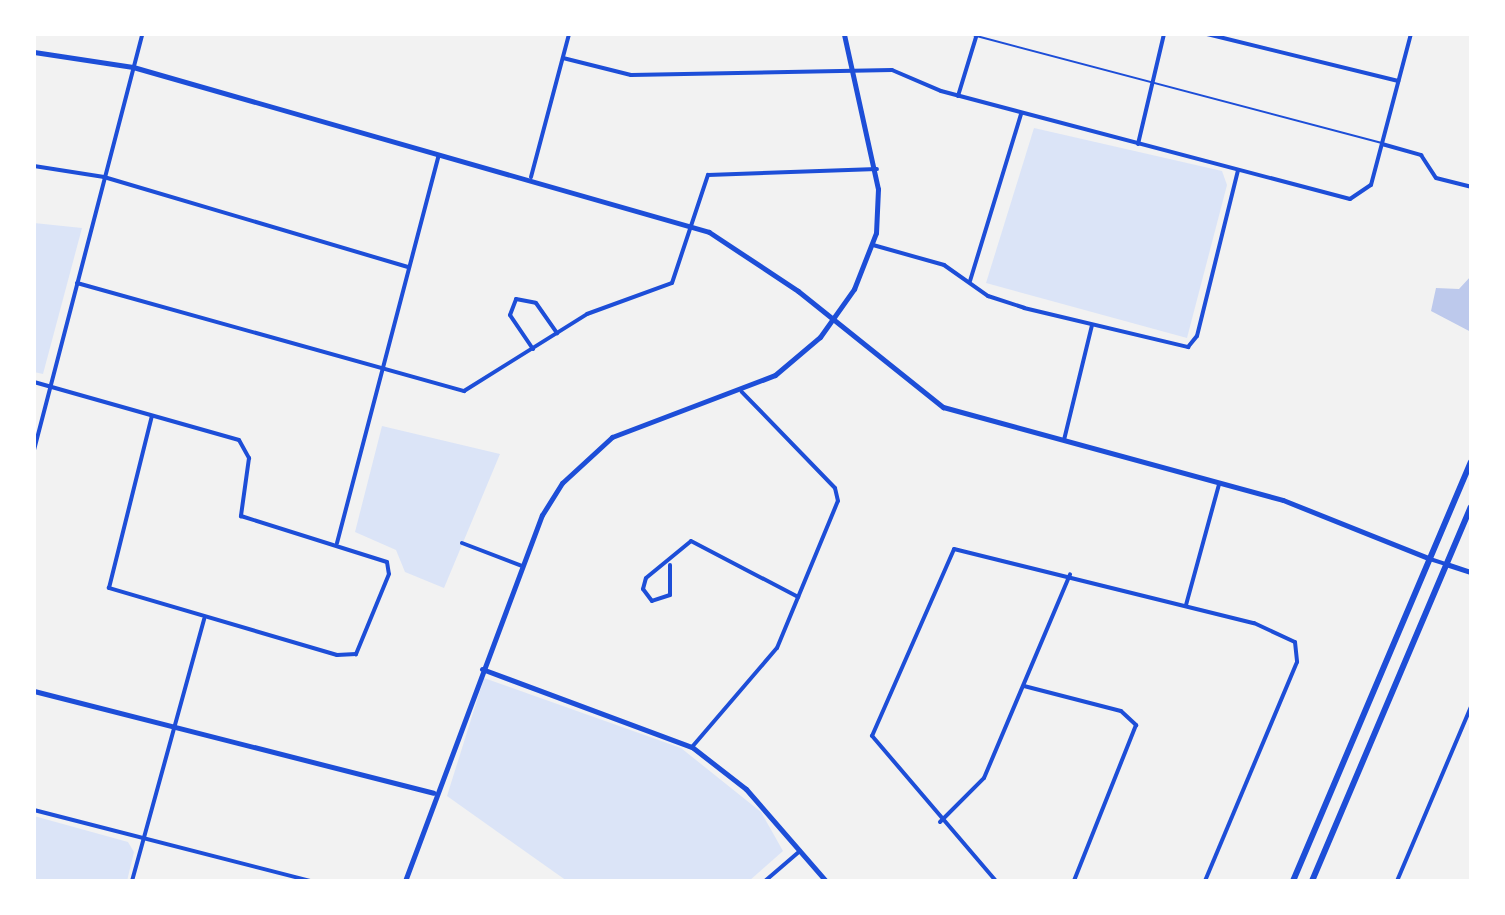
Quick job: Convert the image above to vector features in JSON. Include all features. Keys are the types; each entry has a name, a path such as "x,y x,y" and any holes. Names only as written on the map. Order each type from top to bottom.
{"main road":[{"path":"1293,881 1471,462"},
{"path":"1312,881 1471,507"}],"street":[{"path":"34,450 142,34"},
{"path":"531,177 569,34"},
{"path":"405,881 433,793 522,566 555,492 601,444 742,392 788,366 834,319 873,245 877,169 844,34"},
{"path":"1138,144 1164,34"},
{"path":"1207,34 1398,81"},
{"path":"563,58 631,75 854,70 910,75 958,96 1021,114 1358,199 1371,185 1411,34"},
{"path":"958,96 977,35"},
{"path":"34,52 133,67 531,177 688,225 740,247 834,319 931,401 1064,442 1308,508 1428,558 1471,572"},
{"path":"970,281 1021,114"},
{"path":"1382,144 1421,155 1435,177 1471,187"},
{"path":"337,543 439,152"},
{"path":"34,166 104,177 408,267"},
{"path":"77,283 464,391 557,333 672,283 688,225 708,175 877,169"},
{"path":"873,245 970,281 988,296 1178,347 1195,342 1238,170"},
{"path":"533,349 510,315 516,299 536,303 557,333"},
{"path":"1064,442 1092,325"},
{"path":"34,382 152,416 248,447 241,516 337,543 387,562 389,574 356,654 337,655 204,619 109,588 152,416"},
{"path":"692,747 777,648 838,492 742,392"},
{"path":"1186,605 1219,484"},
{"path":"670,565 646,578 643,589 652,601 670,595 670,565 683,543 700,542 748,576 799,597"},
{"path":"462,543 522,566"},
{"path":"996,881 940,822 872,736 947,556 969,548 1254,623 1299,650 1205,881"},
{"path":"940,822 984,778 1070,574"},
{"path":"132,881 204,619"},
{"path":"482,669 692,747 746,789 826,881"},
{"path":"1024,686 1121,711 1136,725 1074,881"},
{"path":"34,691 433,793"},
{"path":"1397,881 1471,707"},
{"path":"34,810 311,881"},
{"path":"765,881 800,851"}],"lane":[{"path":"969,34 1382,144"}],"shaded area":[{"path":"1034,128 1222,171 1227,185 1187,338 986,283"},
{"path":"34,223 82,228 43,374 34,372"},
{"path":"382,426 500,454 444,588 405,572 396,550 355,532"},
{"path":"484,678 681,748 761,812 783,851 749,881 567,881 447,796"},
{"path":"34,816 128,842 134,852 127,881 34,881"}],"building":[{"path":"1471,276 1471,332 1431,311 1436,288 1459,289"}]}
